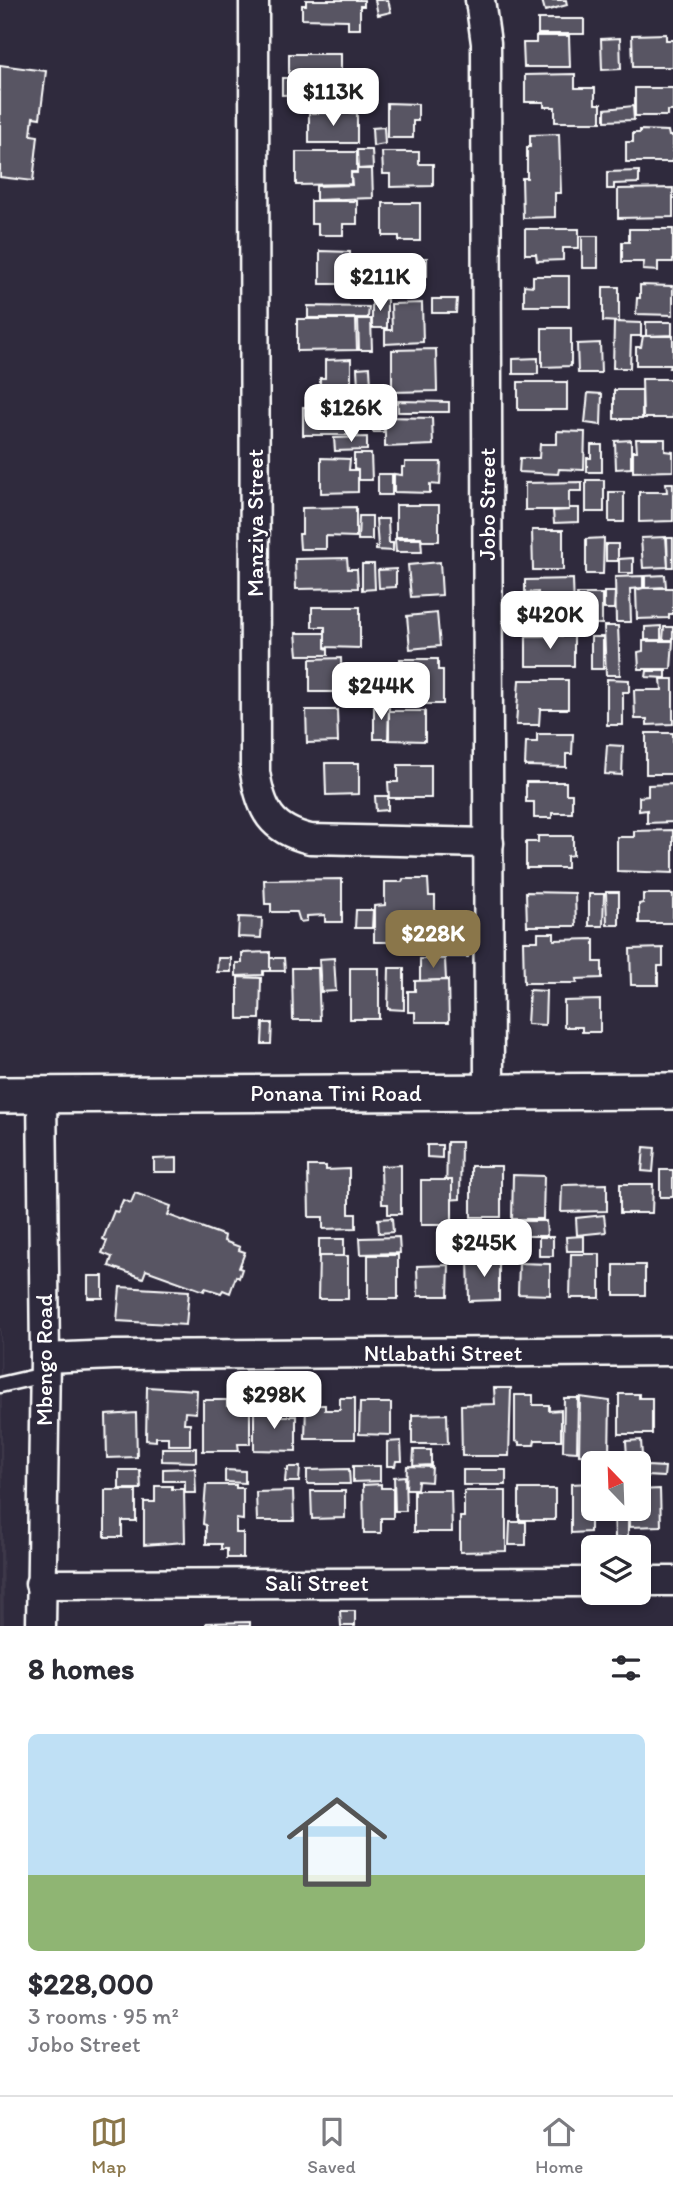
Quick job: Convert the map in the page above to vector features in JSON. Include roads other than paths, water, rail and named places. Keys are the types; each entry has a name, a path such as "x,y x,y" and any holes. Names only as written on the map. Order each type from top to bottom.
{"street":[{"name":"Manziya Street","path":"254,0 255,772 258,791 270,818 284,831 296,836 310,839 488,844"},
{"name":"Jobo Street","path":"480,0 486,43 489,1092"},
{"name":"Ponana Tini Road","path":"0,1095 673,1091"},
{"name":"Mbengo Road","path":"41,1626 44,1367 42,1094"},
{"name":"Ntlabathi Street","path":"44,1367 127,1355 673,1351"},
{"path":"651,1581 673,1581"},
{"name":"Sali Street","path":"40,1584 581,1582"}],"lane":[{"path":"0,1385 44,1367"}]}
